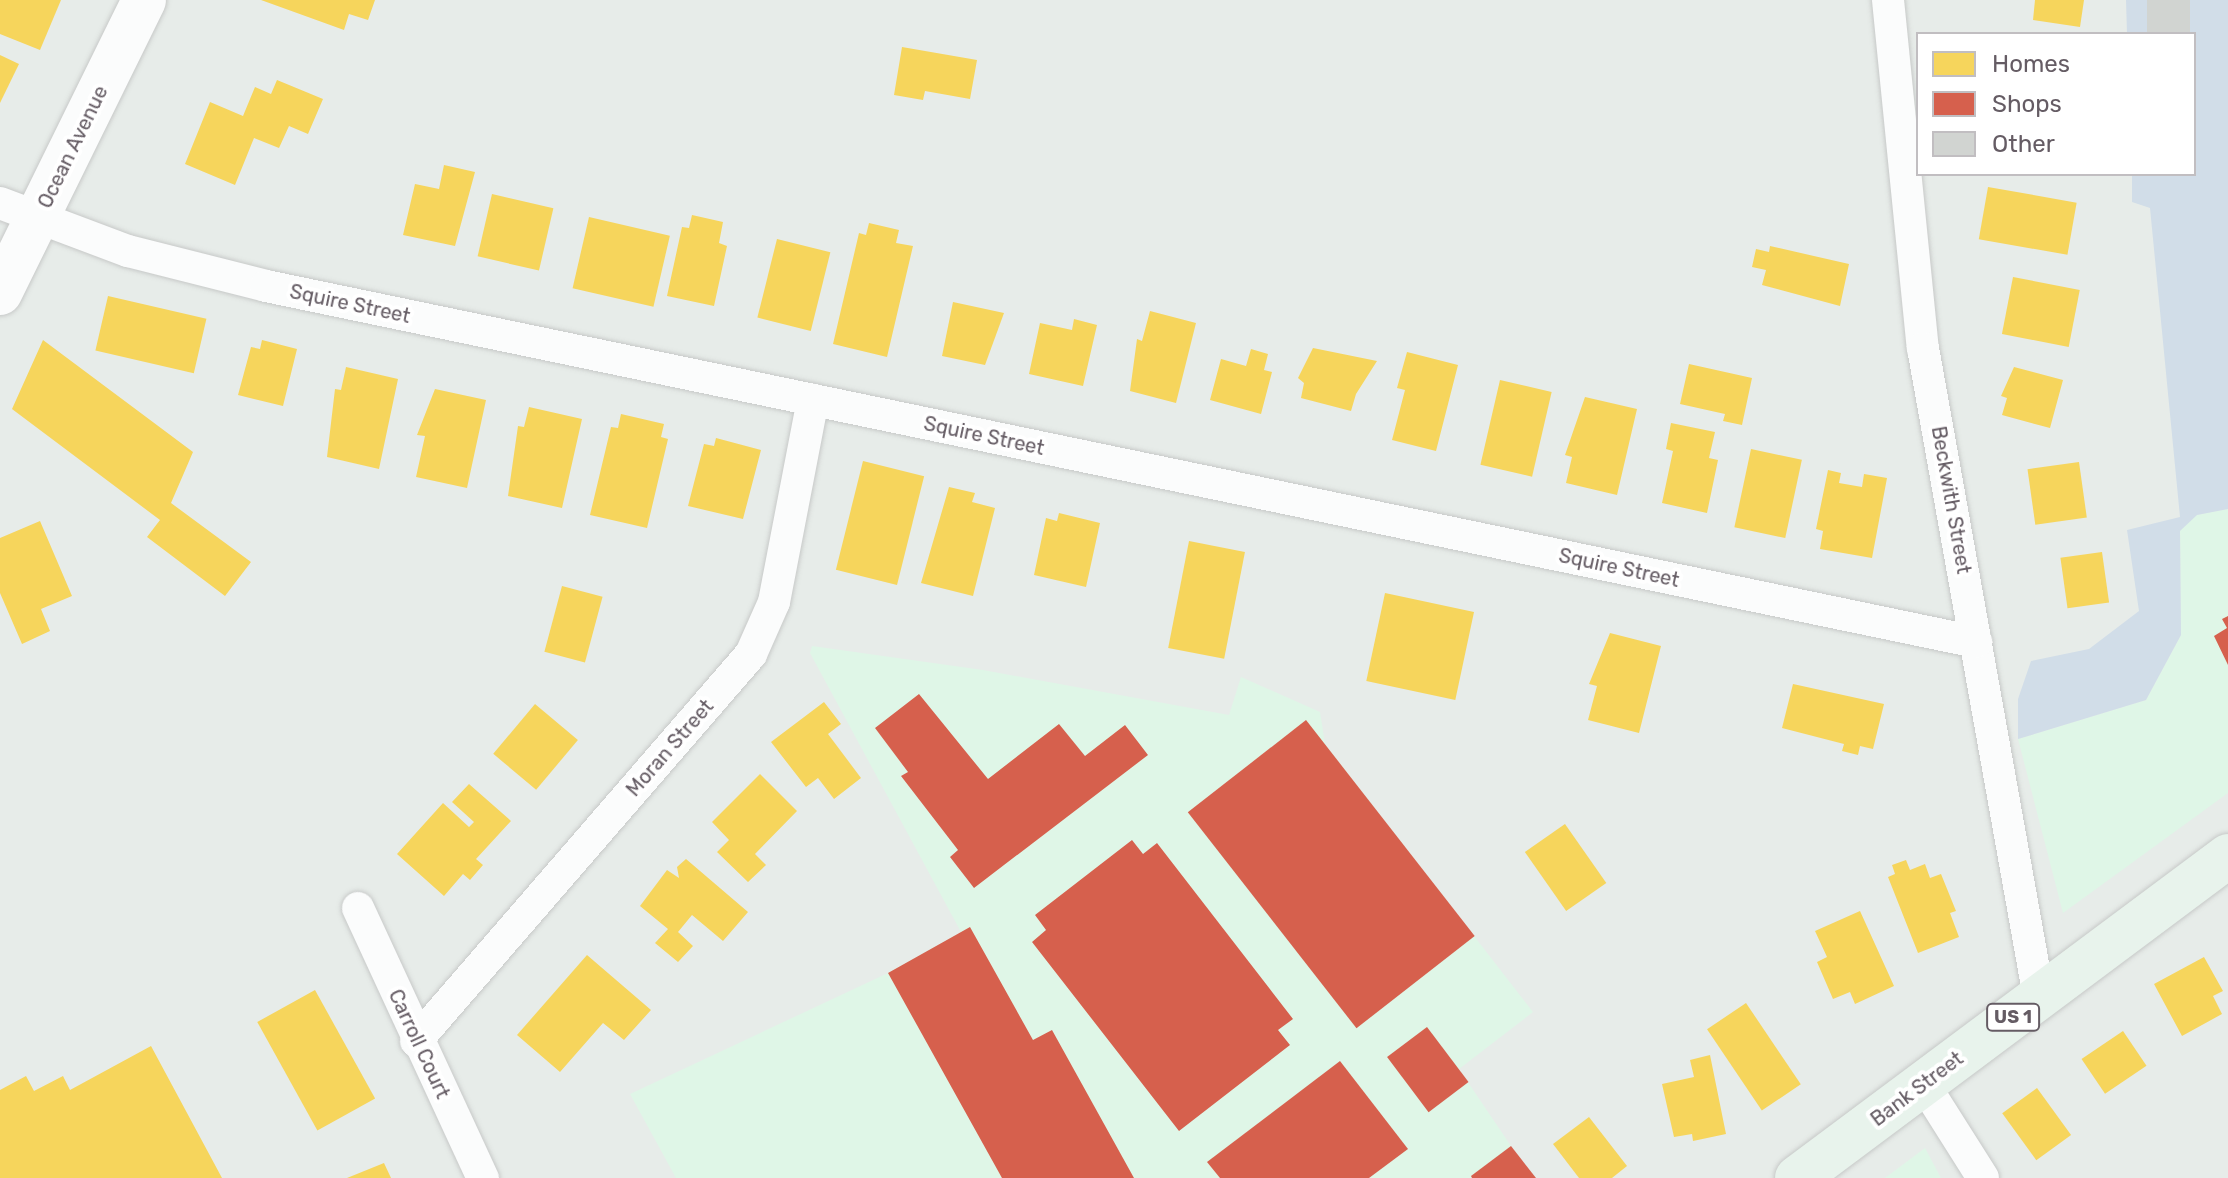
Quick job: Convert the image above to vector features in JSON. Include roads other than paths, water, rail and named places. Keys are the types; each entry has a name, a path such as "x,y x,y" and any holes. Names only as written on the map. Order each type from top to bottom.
{"main road":[{"name":"Ocean Avenue","path":"0,293 19,211 144,0"},
{"name":"Bank Street","path":"1797,1178 2228,856"}],"street":[{"name":"Beckwith Street","path":"1888,0 1923,348 2039,997"},
{"name":"Squire Street","path":"19,211 197,270 1976,642"},
{"name":"Moran Street","path":"416,1041 751,654 774,602 813,400"},
{"name":"Carroll Court","path":"358,908 416,1041 483,1178"},
{"path":"1923,1083 1983,1178"}]}
